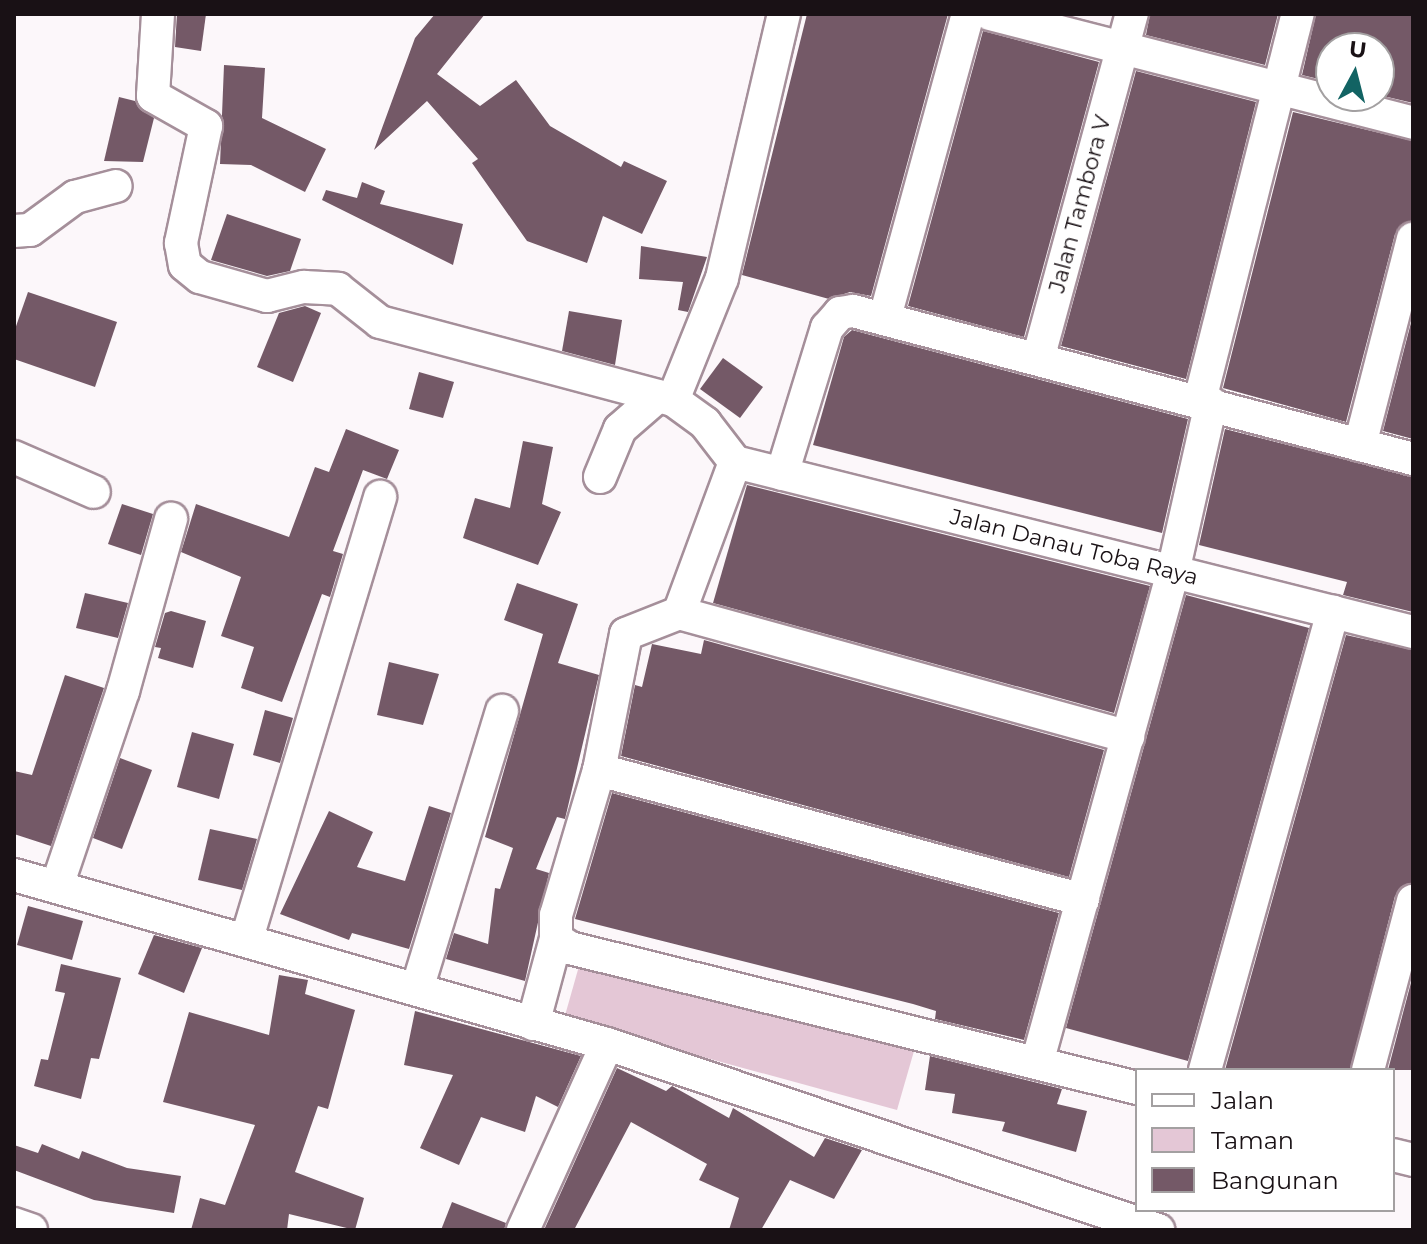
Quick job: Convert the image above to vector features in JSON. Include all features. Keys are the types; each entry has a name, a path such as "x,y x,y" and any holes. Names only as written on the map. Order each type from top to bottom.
{"street":[{"path":"158,14 153,96 206,126 181,243 185,265 200,277 267,296 304,287 338,289 380,322 665,398 705,423 735,462 679,613"},
{"path":"600,477 620,429 665,398 722,278 784,14"},
{"path":"885,317 968,14"},
{"path":"990,14 1413,123"},
{"name":"Jalan Tambora V","path":"1038,359 1132,14"},
{"path":"1037,1063 1173,572 1205,402 1298,14"},
{"path":"14,231 30,230 75,197 116,186"},
{"path":"1360,445 1413,239"},
{"path":"782,474 827,328 840,313 885,317 1413,459"},
{"path":"14,457 94,492"},
{"name":"Jalan Danau Toba Raya","path":"735,462 1413,632"},
{"path":"247,938 380,497"},
{"path":"57,886 123,691 171,519"},
{"path":"1206,1068 1333,612"},
{"path":"533,1024 556,939 556,915 599,770 626,634 679,613 1128,737"},
{"path":"417,989 502,711"},
{"path":"599,770 1083,900"},
{"path":"14,875 247,938 607,1044 1158,1230"},
{"path":"1369,1068 1413,901"},
{"path":"556,939 570,948 1135,1088"},
{"path":"523,1230 607,1044"},
{"path":"14,1224 31,1230"}],"green space":[{"path":"581,959 914,1051 897,1110 564,1019"}],"building":[{"path":"177,14 206,14 201,51 175,47"},
{"path":"435,14 485,14 437,74 480,106 516,80 550,126 621,167 624,161 667,181 642,234 603,216 587,263 527,241 472,163 478,159 427,101 374,150 415,38"},
{"path":"807,14 948,14 871,296 850,292 829,299 742,275"},
{"path":"1150,14 1278,14 1265,65 1146,35"},
{"path":"1316,14 1413,14 1413,103 1395,99 1395,32 1315,32 1315,78 1302,75"},
{"path":"983,31 1099,62 1024,337 908,306"},
{"path":"224,65 265,68 262,118 326,149 305,192 251,165 220,164"},
{"path":"1136,71 1256,102 1186,379 1061,346"},
{"path":"119,97 135,101 154,118 143,162 104,161"},
{"path":"1293,112 1413,141 1413,221 1395,234 1346,422 1223,388"},
{"path":"362,182 385,191 380,204 463,224 453,265 322,200 326,190 357,198"},
{"path":"227,214 301,239 290,271 267,276 211,260"},
{"path":"641,246 707,257 688,312 678,310 683,282 639,279"},
{"path":"28,292 117,322 95,387 14,359 14,332"},
{"path":"305,306 321,313 293,382 257,367 279,313"},
{"path":"569,311 622,320 615,365 562,351"},
{"path":"1413,315 1413,439 1383,431"},
{"path":"852,330 1188,419 1162,533 813,445 844,337"},
{"path":"723,358 763,387 740,418 700,389"},
{"path":"419,372 454,382 443,418 409,409"},
{"path":"346,429 399,450 387,479 363,470 333,551 343,554 330,597 322,594 282,702 241,688 254,647 221,636 241,577 181,552 196,504 289,537 315,467 329,472"},
{"path":"1225,429 1413,477 1413,612 1343,595 1347,582 1199,545"},
{"path":"523,441 553,447 542,504 561,512 538,565 463,538 475,498 510,508"},
{"path":"747,485 1150,586 1114,713 713,603"},
{"path":"122,504 153,514 141,555 108,544"},
{"path":"517,583 578,604 558,663 599,675 565,819 557,817 536,869 549,873 525,981 446,959 454,933 488,944 495,888 500,889 513,848 485,837 543,634 504,620"},
{"path":"85,593 128,603 118,638 76,628"},
{"path":"1186,595 1309,628 1188,1061 1066,1028"},
{"path":"171,611 206,621 193,668 158,658 161,648 155,647 165,613"},
{"path":"1346,635 1413,650 1413,883 1395,896 1351,1068 1226,1068"},
{"path":"704,640 1104,750 1069,877 621,756 635,685 642,687 652,644 701,654"},
{"path":"389,662 439,674 423,725 377,715"},
{"path":"65,675 104,688 51,846 14,834 14,771 32,775"},
{"path":"265,710 293,718 280,763 253,755"},
{"path":"192,732 234,744 219,799 177,787"},
{"path":"120,758 152,770 122,849 93,838"},
{"path":"612,793 1059,913 1024,1040 935,1019 936,1011 913,1004 575,919"},
{"path":"429,806 451,813 409,949 352,933 349,940 280,914 329,811 373,832 357,867 405,881"},
{"path":"210,829 257,839 242,890 198,880"},
{"path":"28,906 83,921 72,960 17,945"},
{"path":"154,935 202,948 184,993 138,974"},
{"path":"61,964 121,978 99,1059 91,1058 81,1099 34,1086 41,1059 48,1060 65,993 55,991"},
{"path":"279,975 308,980 305,994 355,1010 328,1109 318,1106 295,1172 364,1198 355,1230 289,1214 287,1230 191,1230 200,1198 225,1205 255,1125 163,1102 189,1012 269,1035"},
{"path":"1413,975 1413,1070 1389,1068"},
{"path":"415,1011 581,1056 558,1107 536,1096 525,1132 481,1117 459,1165 420,1148 453,1075 404,1065"},
{"path":"930,1056 1062,1089 1057,1104 1087,1111 1076,1152 1002,1131 1005,1122 952,1113 955,1094 925,1090"},
{"path":"617,1068 666,1091 672,1086 729,1118 733,1108 814,1157 825,1138 862,1150 834,1199 790,1180 761,1230 729,1230 739,1198 699,1180 707,1164 631,1122 574,1230 544,1230"},
{"path":"42,1144 79,1159 82,1151 127,1168 181,1176 174,1213 94,1200 14,1170 14,1145 38,1153"},
{"path":"452,1202 506,1223 504,1230 441,1230"}]}
